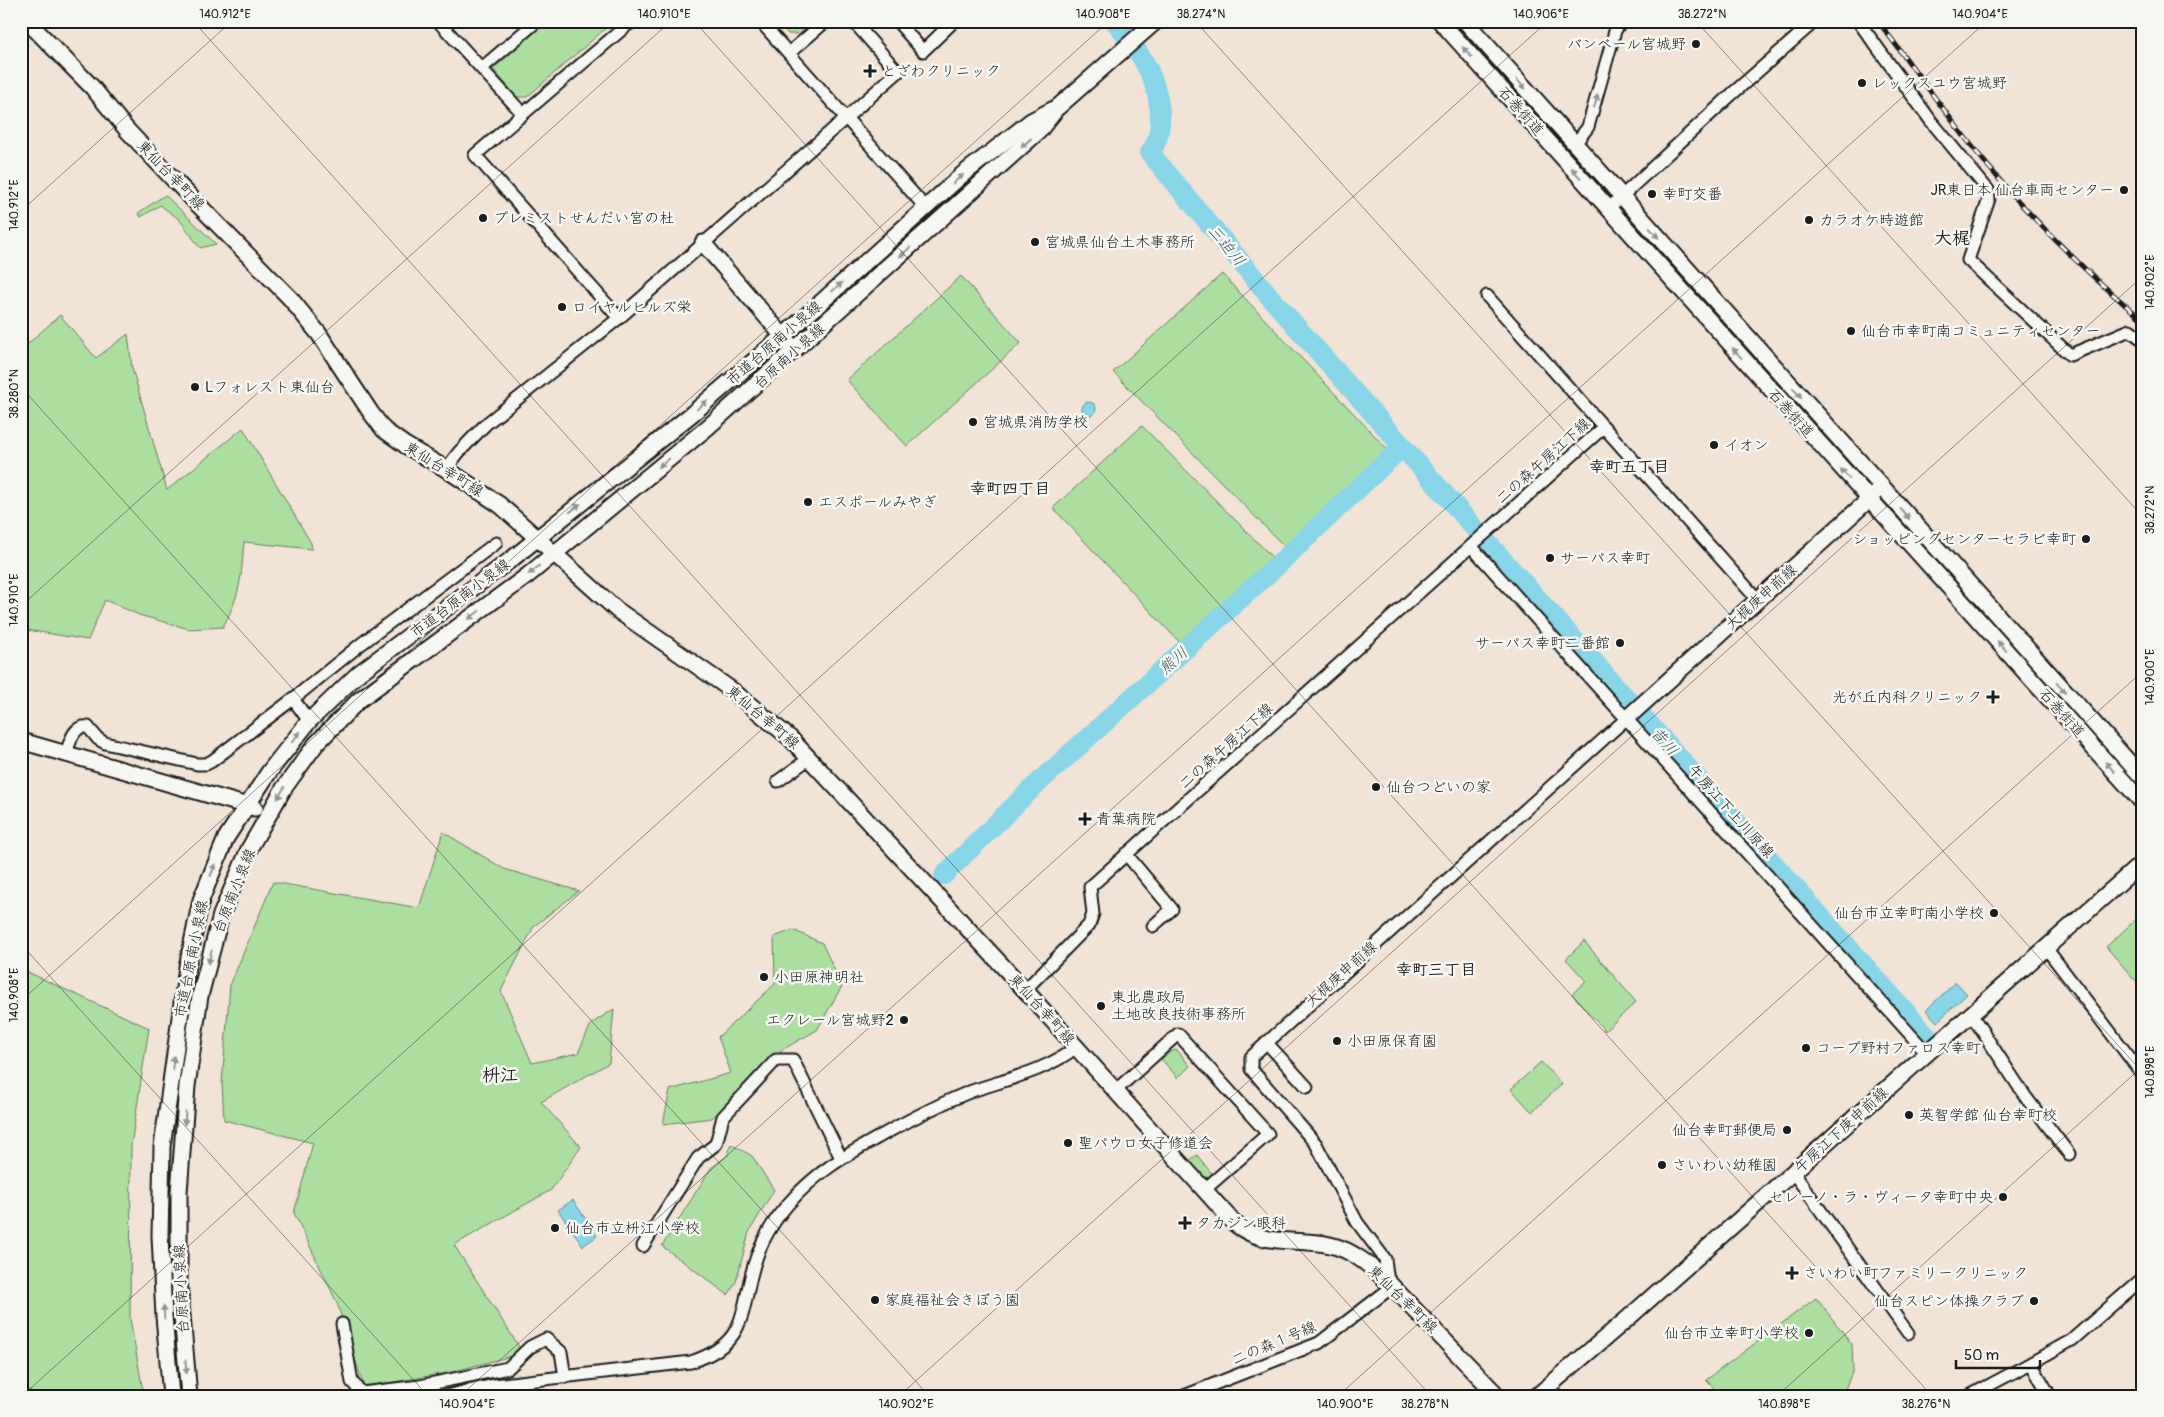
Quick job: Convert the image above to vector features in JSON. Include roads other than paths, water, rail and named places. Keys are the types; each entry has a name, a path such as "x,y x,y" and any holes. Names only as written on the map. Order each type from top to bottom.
{"street":[{"name":"東仙台幸町線","path":"27,21 92,87 127,130 174,180 301,311 319,334 384,430 500,505 617,610 733,691 783,732 810,758 1025,990 1234,1223 1247,1234 1262,1239 1331,1245 1352,1254 1371,1267 1390,1285 1498,1396"},
{"path":"438,21 523,114"},
{"path":"619,318 475,155 634,21"},
{"path":"760,21 926,208"},
{"path":"446,469 459,452 486,424 619,318 898,72 853,21"},
{"path":"897,21 923,51 954,21"},
{"name":"市道台原南小泉線","path":"171,1396 160,1236 162,1147 187,967 201,900 226,838 269,772 309,721 359,673 538,538 693,413 783,336 962,175 1031,121 1058,107 1156,21"},
{"name":"石巻街道","path":"1440,21 2143,804"},
{"name":"石巻街道","path":"1465,21 2143,778"},
{"path":"1575,144 1588,127 1615,32 1621,21"},
{"path":"1608,209 1732,94 1815,21"},
{"path":"1858,21 1931,121 1988,190 1989,199 1968,260 2070,355 2130,330 2143,340"},
{"path":"789,53 824,22"},
{"path":"482,68 529,24"},
{"name":"台原南小泉線","path":"554,554 708,427 795,350 1038,132 1058,107"},
{"path":"703,243 795,350"},
{"path":"1487,296 1604,427"},
{"name":"二の森午房江下線","path":"1025,990 1089,925 1093,914 1090,887 1604,427 1757,599"},
{"name":"大梶庚申前線","path":"1390,1285 1385,1259 1357,1222 1316,1144 1251,1070 1251,1057 1882,488"},
{"path":"66,754 73,735 79,728 88,726 98,739 105,743 197,764 206,764 496,543"},
{"name":"午房江下上川原線","path":"1475,543 1634,712 1927,1053"},
{"name":"市道台原南小泉線","path":"513,586 554,554"},
{"name":"台原南小泉線","path":"189,1396 179,1280 179,1192 188,1086 200,996 221,915 250,849 269,813 308,753 342,716 360,700 513,586"},
{"path":"292,699 309,721"},
{"path":"21,741 247,805 269,813"},
{"path":"778,781 810,758"},
{"path":"1126,854 1172,909 1153,926"},
{"name":"午房江下庚申前線","path":"1537,1396 1633,1315 2143,862"},
{"path":"2046,948 2143,1075"},
{"path":"1971,1014 2025,1096 2069,1154"},
{"path":"1116,1091 1178,1034 1255,1119 1268,1134 1204,1190"},
{"path":"1266,1042 1307,1087"},
{"path":"446,1396 494,1385 691,1362 705,1357 732,1337 743,1318 754,1264 767,1232 789,1203 818,1174 841,1158 943,1102 1054,1062 1076,1047"},
{"path":"643,1246 698,1158 716,1144 724,1117 776,1060 793,1060 841,1158"},
{"path":"1793,1172 1908,1333"},
{"path":"1969,1396 2031,1364 2072,1340 2143,1278"},
{"name":"二の森１号線","path":"1184,1396 1319,1343 1390,1285"},
{"path":"342,1324 352,1382 362,1393 420,1386 508,1368 530,1347 546,1338 561,1352 565,1377"},
{"path":"2031,1364 2050,1396"}],"water":[{"path":"1086,402 1092,402 1096,409 1092,416 1086,416 1082,412 1082,406"},
{"path":"1956,982 1967,994 1937,1022 1926,1010"},
{"path":"573,1200 597,1236 583,1246 558,1210"}],"waterway":[{"name":"昔川","path":"1115,21 1143,60 1157,94 1160,119 1159,131 1156,143 1150,153 1271,298 1929,1038"},
{"name":"熊川","path":"944,875 1026,794 1282,561 1399,450 1401,444"}],"railway":[{"path":"1878,21 1959,130 2011,193 2075,259 2143,320"}],"place":[{"name":"バンベール宮城野","path":"1696,44"},
{"name":"とざわクリニック","path":"870,71"},
{"name":"レックスユウ宮城野","path":"1862,83"},
{"name":"JR東日本 仙台車両センター","path":"2124,190"},
{"name":"幸町交番","path":"1652,194"},
{"name":"プレミストせんだい宮の杜","path":"483,218"},
{"name":"カラオケ時遊館","path":"1809,220"},
{"name":"宮城県仙台土木事務所","path":"1035,242"},
{"name":"ロイヤルヒルズ栄","path":"562,307"},
{"name":"仙台市幸町南コミュニティセンター","path":"1851,331"},
{"name":"Lフォレスト東仙台","path":"195,387"},
{"name":"宮城県消防学校","path":"973,422"},
{"name":"イオン","path":"1714,445"},
{"name":"エスポールみやぎ","path":"808,502"},
{"name":"ショッピングセンターセラビ幸町","path":"2086,539"},
{"name":"サーパス幸町","path":"1550,558"},
{"name":"サーパス幸町二番館","path":"1620,643"},
{"name":"光が丘内科クリニック","path":"1993,697"},
{"name":"仙台つどいの家","path":"1376,787"},
{"name":"青葉病院","path":"1085,819"},
{"name":"仙台市立幸町南小学校","path":"1994,913"},
{"name":"小田原神明社","path":"764,977"},
{"name":"東北農政局 土地改良技術事務所","path":"1101,1006"},
{"name":"エクレール宮城野2","path":"904,1020"},
{"name":"小田原保育園","path":"1337,1041"},
{"name":"コープ野村ファロス幸町","path":"1806,1048"},
{"name":"英智学館 仙台幸町校","path":"1909,1115"},
{"name":"仙台幸町郵便局","path":"1787,1130"},
{"name":"聖パウロ女子修道会","path":"1068,1143"},
{"name":"さいわい幼稚園","path":"1662,1165"},
{"name":"セレーノ・ラ・ヴィータ幸町中央","path":"2003,1197"},
{"name":"タカジン眼科","path":"1185,1223"},
{"name":"仙台市立枡江小学校","path":"555,1228"},
{"name":"さいわい町ファミリークリニック","path":"1792,1273"},
{"name":"家庭福祉会きぼう園","path":"875,1300"},
{"name":"仙台スピン体操クラブ","path":"2034,1301"},
{"name":"仙台市立幸町小学校","path":"1809,1333"}],"district":[{"name":"大梶","path":"1952,238"},
{"name":"幸町五丁目","path":"1629,466"},
{"name":"幸町四丁目","path":"1010,488"},
{"name":"幸町三丁目","path":"1436,969"},
{"name":"枡江","path":"500,1075"}],"water label":[{"name":"三迫川","path":"1227,245"}]}
